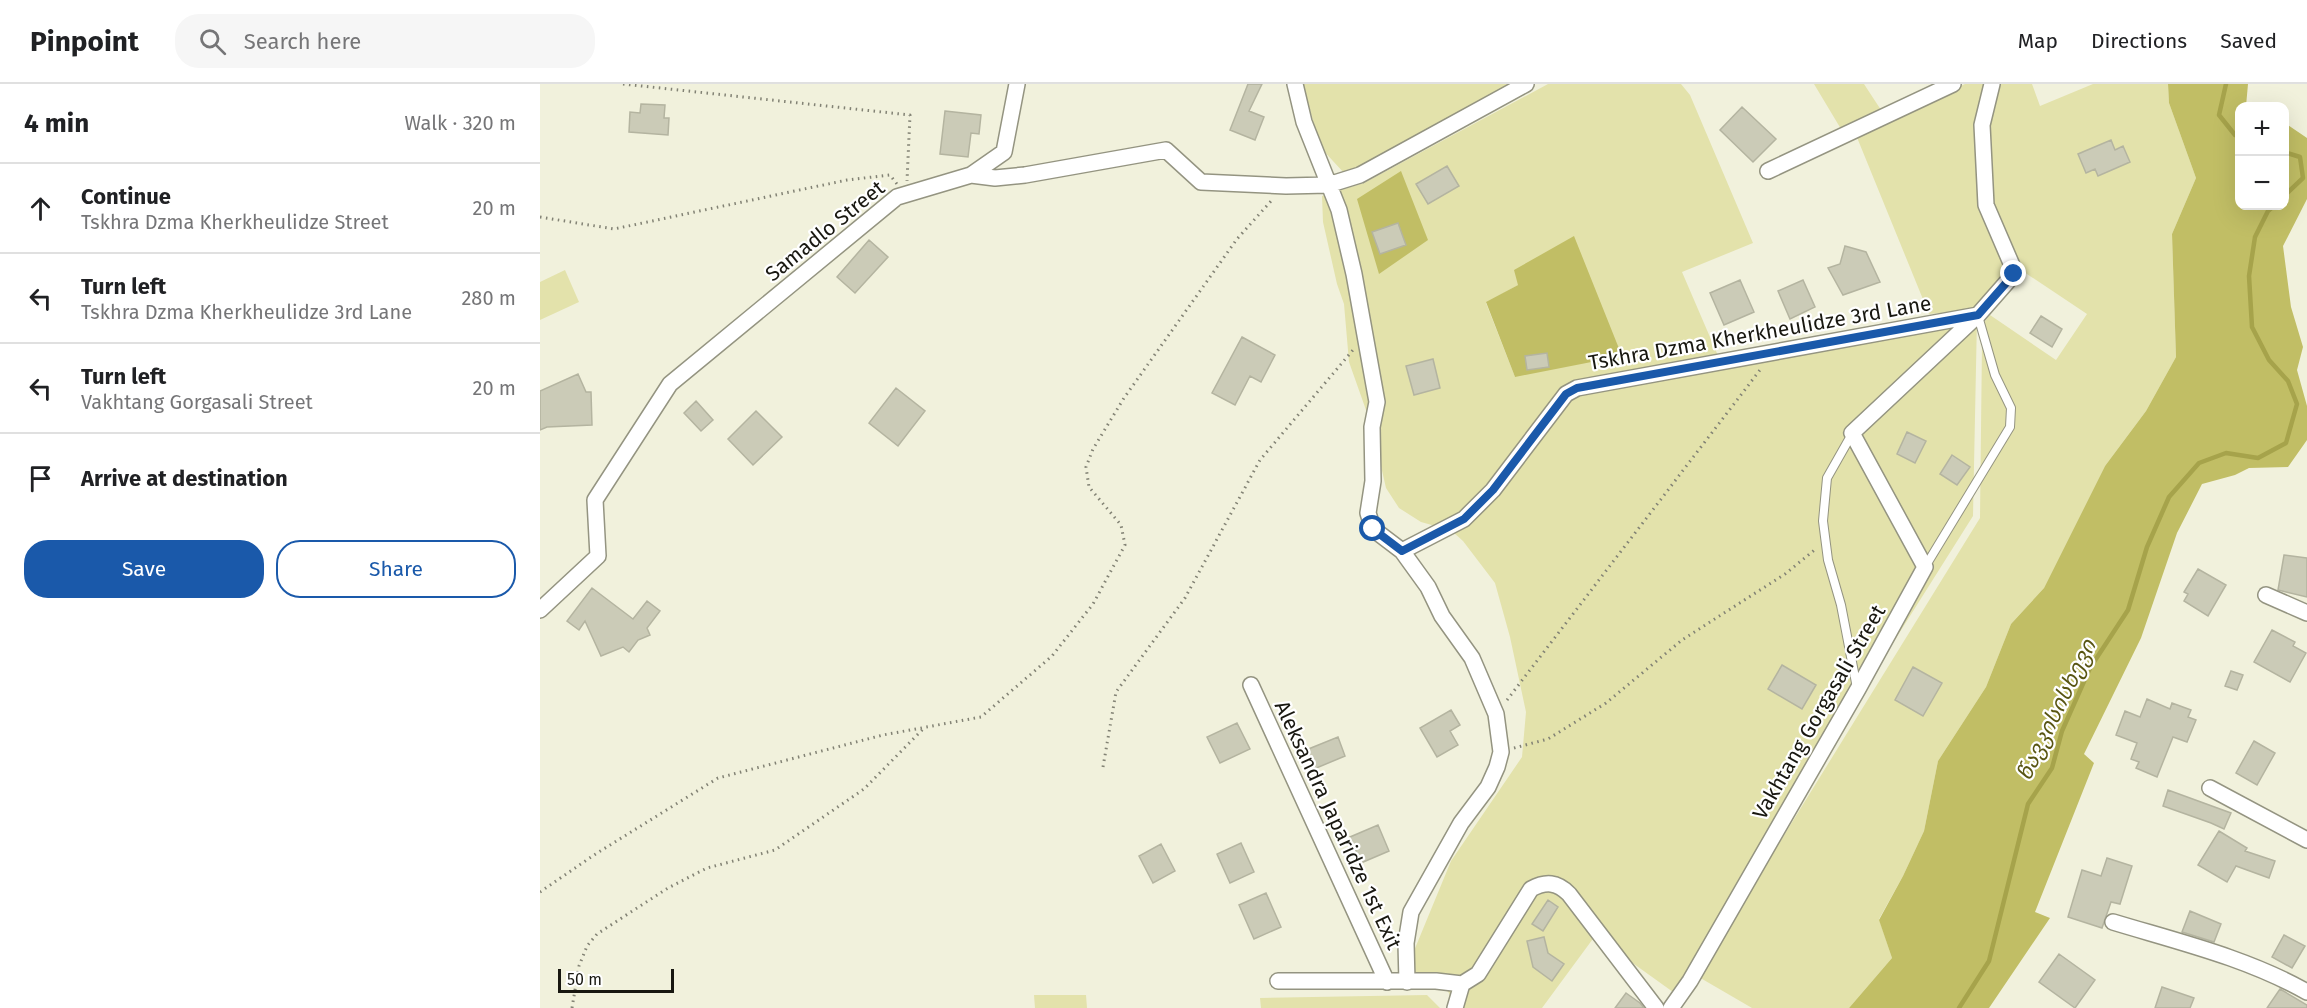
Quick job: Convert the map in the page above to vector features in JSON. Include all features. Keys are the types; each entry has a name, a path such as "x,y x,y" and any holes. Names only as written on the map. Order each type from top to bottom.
{"street":[{"path":"971,176 1004,152 1017,84"},
{"path":"1295,84 1304,122 1339,210 1366,334 1377,402 1372,427 1373,481 1368,513 1373,529 1402,551 1414,566 1442,616 1472,658 1496,714 1501,752 1488,787 1461,823 1411,912 1406,943 1407,982"},
{"name":"Samadlo Street","path":"540,610 598,556 595,500 670,384 897,196 971,176 1006,178 1166,150 1201,182 1286,186 1328,185 1360,175 1526,84"},
{"path":"1768,171 1953,84"},
{"path":"1925,567 1852,433 1978,315 2010,280 2014,270 1986,205 1982,125 1992,84"},
{"name":"Tskhra Dzma Kherkheulidze 3rd Lane","path":"1402,551 1464,519 1493,490 1566,394 1577,388 1978,315"},
{"name":"Vakhtang Gorgasali Street","path":"1671,1008 1690,981 1858,689 1925,567"},
{"path":"2266,595 2307,613"},
{"name":"Aleksandra Japaridze 1st Exit","path":"1251,685 1387,982"},
{"path":"2210,788 2307,840"},
{"path":"1278,981 1436,981 1462,984 1478,974 1531,890 1541,884 1551,883 1562,887 1569,894 1656,1008"},
{"path":"2113,922 2245,962 2307,992"},
{"path":"1455,1008 1462,984"}],"lane":[{"path":"1925,567 2010,427 2010,408 1995,375 1978,315"},
{"path":"1852,433 1827,478 1823,521 1858,689"}],"path":[{"path":"623,84 910,115 906,194"},
{"path":"540,217 614,229 847,180 890,175 906,194"},
{"path":"540,892 594,855 718,778 883,735 981,717 1052,656 1093,604 1125,545 1121,525 1089,487 1086,467 1093,449 1124,398 1237,239 1286,186"},
{"path":"1103,767 1116,692 1185,598 1260,460 1366,334"},
{"path":"1496,714 1774,352"},
{"path":"1501,752 1548,739 1606,703 1682,640 1785,573 1826,541"},
{"path":"572,1008 579,966 587,946 597,934 660,893 707,868 775,850 864,789 926,726"}],"green space":[{"path":"1303,84 1515,84 1345,174 1320,147"},
{"path":"1548,84 1681,84 1690,95 1753,243 1682,272 1719,358 1575,385 1492,485 1462,516 1439,527 1421,522 1399,508 1386,488 1372,427 1349,362 1344,304 1337,284 1323,222 1322,196 1364,183","holes":["1518,285 1515,377 1486,303"]},
{"path":"1814,84 1864,84 1881,110 1841,129"},
{"path":"1965,84 1987,84 1982,205 2008,272 1976,310 1929,314 1856,135"},
{"path":"1996,84 2032,84 2040,106 2093,84 2168,84 2169,103 2196,178 2172,234 2176,357 2146,411 2105,466 2044,588 2011,624 1986,687 1938,761 1924,831 1879,919 1892,958 1849,1008 1752,1008 1697,976 1980,518 1982,343 1985,321 1990,315 2056,360 2087,314 2024,272 1992,204 1986,126"},
{"path":"565,270 579,302 540,320 540,282"},
{"path":"1977,318 1973,516 1673,992 1595,936 1542,1008 1453,1008 1449,993 1441,984 1402,980 1451,861 1522,757 1526,712 1510,637 1495,583 1463,541 1453,532 1467,526 1487,507 1570,399 1579,393"},
{"path":"1034,995 1086,995 1087,1008 1035,1008"},
{"path":"1427,995 1440,1008 1261,1008 1260,998"}],"shaded area":[{"path":"2168,84 2248,84 2246,102 2235,102 2235,210 2289,210 2289,126 2307,138 2307,199 2283,246 2291,307 2303,347 2297,370 2307,406 2307,440 2288,467 2249,468 2235,475 2202,484 2177,533 2141,638 2084,754 2094,763 2035,912 2050,918 1989,1008 1849,1008 1892,958 1879,920 1924,831 1938,761 1986,687 2011,624 2044,588 2105,466 2146,411 2176,357 2172,234 2196,178 2169,103"},
{"path":"1401,171 1428,240 1379,274 1357,199"},
{"path":"1574,236 1622,356 1515,377 1486,302 1518,285 1514,270"}],"building":[{"path":"1248,84 1262,84 1249,111 1264,117 1255,140 1230,130"},
{"path":"641,104 665,105 664,118 669,118 668,135 629,132 630,112 640,113"},
{"path":"1742,107 1776,139 1753,162 1720,130"},
{"path":"945,111 981,115 979,134 971,133 968,157 940,154"},
{"path":"2111,140 2115,150 2123,146 2130,162 2098,176 2095,169 2086,173 2078,154"},
{"path":"1447,166 1459,186 1428,204 1416,184"},
{"path":"1398,223 1406,245 1380,254 1372,232"},
{"path":"869,240 888,257 855,293 837,277"},
{"path":"1845,246 1866,252 1880,282 1843,295 1828,268 1840,264"},
{"path":"1740,280 1754,312 1724,325 1710,293"},
{"path":"1803,280 1815,307 1790,319 1778,291"},
{"path":"2041,316 2062,329 2052,347 2030,333"},
{"path":"1242,337 1275,355 1261,382 1250,376 1235,405 1212,393"},
{"path":"1547,353 1549,367 1527,370 1525,356"},
{"path":"1433,359 1440,388 1414,395 1406,366"},
{"path":"578,374 586,392 591,392 592,425 547,427 540,430 540,391"},
{"path":"896,388 925,411 898,446 869,423"},
{"path":"696,401 713,420 701,431 684,413"},
{"path":"756,411 782,437 753,465 728,439"},
{"path":"1907,432 1926,441 1915,463 1897,454"},
{"path":"1952,455 1970,467 1957,485 1940,474"},
{"path":"2284,555 2307,558 2307,597 2278,590"},
{"path":"2198,569 2226,585 2208,616 2184,601 2188,594 2184,592"},
{"path":"592,588 633,619 647,601 660,611 647,628 650,635 638,640 629,652 623,647 601,656 585,621 579,630 567,621"},
{"path":"2272,630 2295,642 2293,646 2306,653 2290,682 2254,662"},
{"path":"1782,665 1816,685 1802,709 1768,689"},
{"path":"1913,667 1942,683 1923,716 1895,700"},
{"path":"2231,671 2243,675 2237,690 2225,686"},
{"path":"2147,699 2170,709 2172,703 2191,710 2188,717 2196,720 2187,742 2173,737 2157,777 2136,768 2139,762 2131,759 2137,743 2116,735 2125,711 2140,717"},
{"path":"1451,710 1460,725 1450,731 1458,745 1437,757 1420,728"},
{"path":"1237,723 1250,749 1220,763 1207,737"},
{"path":"1338,737 1345,756 1314,769 1306,750"},
{"path":"2254,741 2275,753 2257,785 2236,773"},
{"path":"2168,790 2231,813 2224,829 2163,806"},
{"path":"1378,825 1389,851 1361,863 1350,837"},
{"path":"2219,831 2247,848 2245,851 2275,861 2269,878 2236,866 2227,882 2198,865"},
{"path":"1241,843 1254,872 1230,883 1217,854"},
{"path":"1161,844 1175,871 1153,883 1139,856"},
{"path":"2107,858 2132,866 2120,904 2111,902 2102,928 2068,917 2082,870 2101,876"},
{"path":"1266,893 1281,927 1254,939 1239,905"},
{"path":"1548,900 1558,907 1543,931 1532,924"},
{"path":"2190,911 2221,924 2214,942 2182,932"},
{"path":"2284,935 2305,946 2292,968 2272,957"},
{"path":"1544,937 1548,953 1564,964 1552,981 1533,967 1527,941"},
{"path":"2059,954 2095,980 2075,1008 2039,982"},
{"path":"2162,987 2194,998 2190,1008 2155,1008"},
{"path":"2280,989 2307,1005 2307,1008 2267,1008"},
{"path":"1626,993 1640,1003 1644,1008 1615,1008"}],"waterway":[{"name":"წავკისისხევი","path":"2226,84 2219,115 2235,135"},
{"name":"წავკისისხევი","path":"2289,154 2300,157 2303,178 2289,191"},
{"name":"წავკისისხევი","path":"1959,1008 1989,961 2028,804 2052,768 2062,731 2090,668 2128,610 2147,547 2169,497 2199,463 2226,453 2258,458 2286,443 2297,404 2288,381 2269,360 2252,327 2249,276 2255,237 2269,210"}],"route":[{"path":"1373,529 1402,551 1464,519 1493,490 1566,394 1577,388 1978,315 2014,274"}]}
